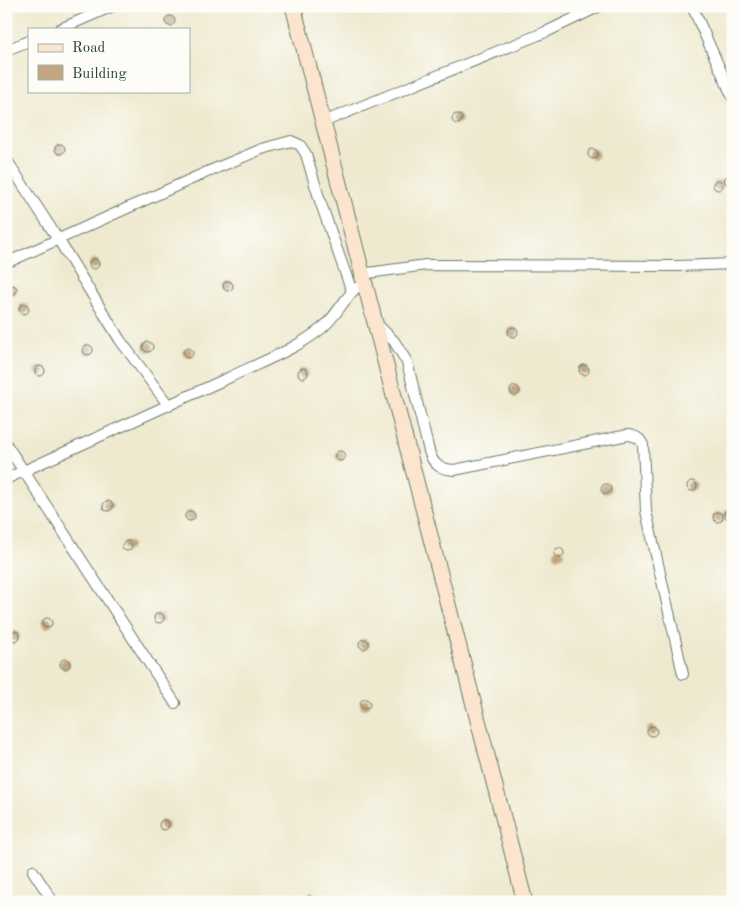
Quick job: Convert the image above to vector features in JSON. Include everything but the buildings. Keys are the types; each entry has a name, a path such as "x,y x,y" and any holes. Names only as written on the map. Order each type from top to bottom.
{"street":[{"path":"62,28 112,6"},
{"path":"293,6 525,902"},
{"path":"323,122 548,31 600,6"},
{"path":"692,6 733,98"},
{"path":"6,50 28,41"},
{"path":"6,263 244,156 291,141 300,145 306,154 320,201 352,292"},
{"path":"6,159 120,340 169,406"},
{"path":"6,479 169,406 311,337 334,316 363,277 426,265 678,266 733,264"},
{"path":"374,321 394,341 407,362 431,458 438,467 444,470 454,470 628,435 639,438 643,445 646,511 684,674"},
{"path":"6,444 25,470 176,702"},
{"path":"34,872 52,902"}]}
